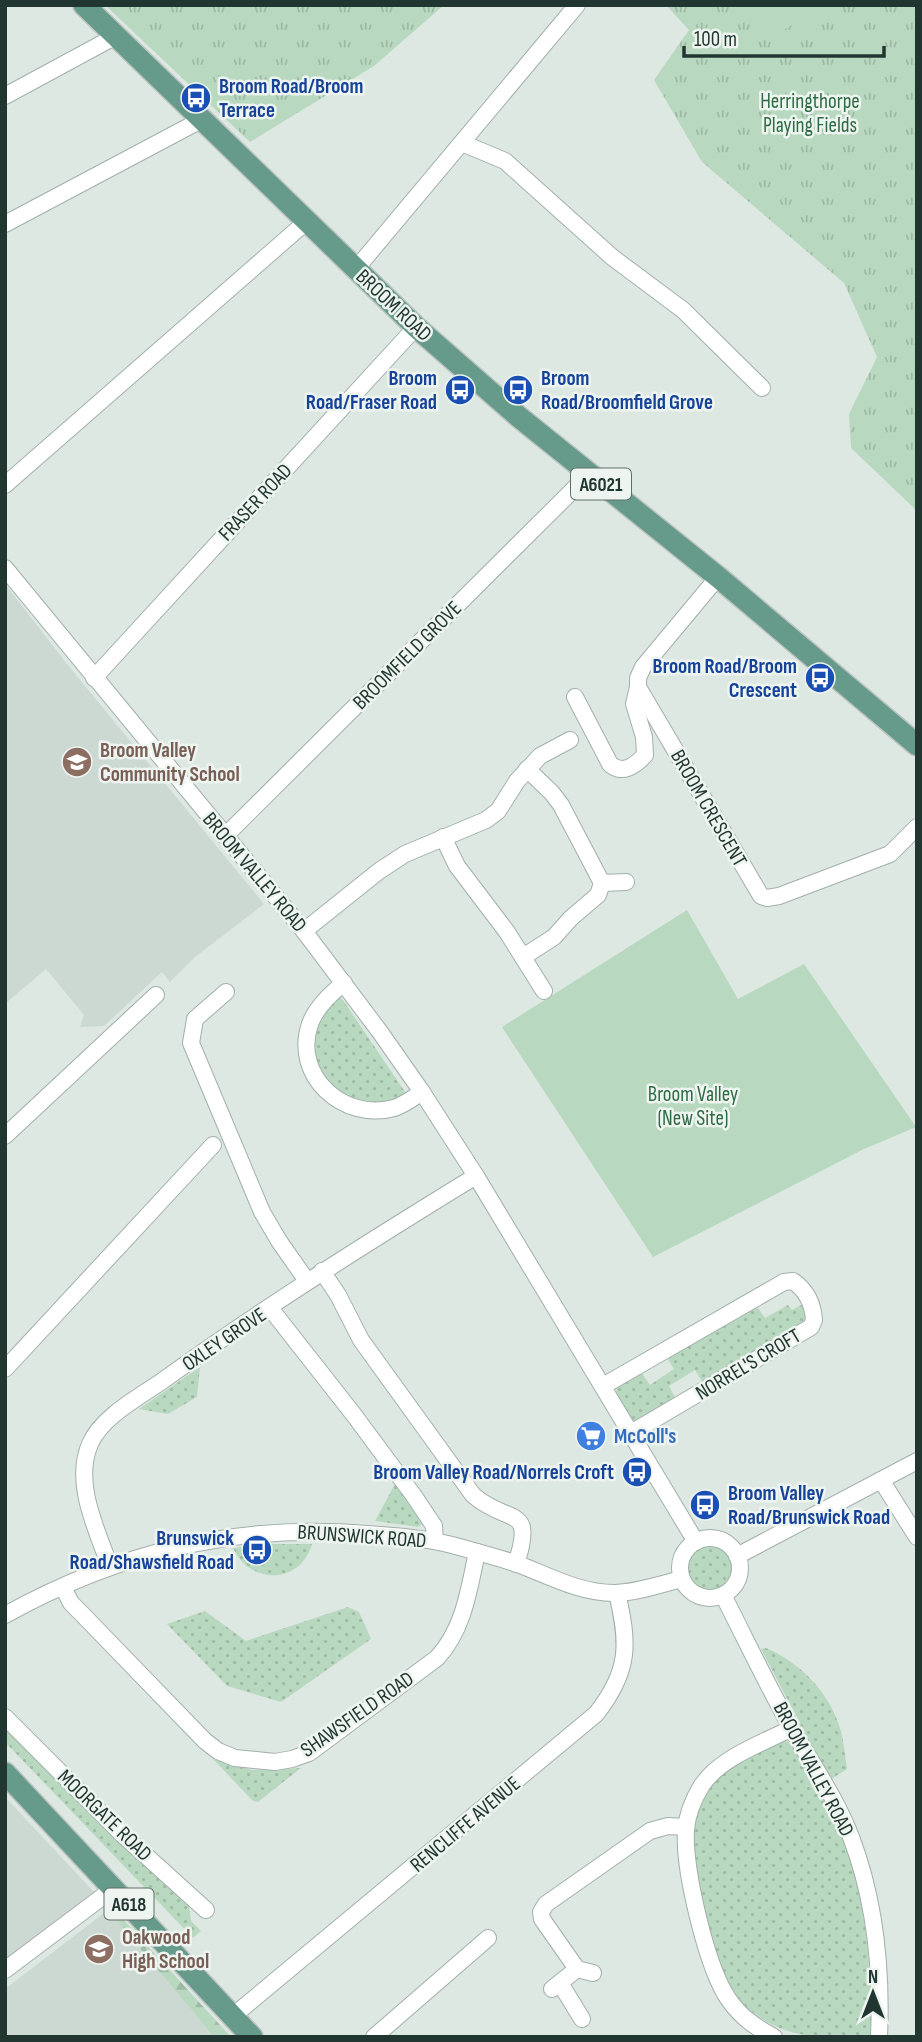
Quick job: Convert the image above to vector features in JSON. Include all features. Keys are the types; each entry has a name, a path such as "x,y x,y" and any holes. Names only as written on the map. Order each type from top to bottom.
{"main road":[{"name":"BROOM ROAD","path":"84,5 416,327 917,745"},
{"name":"MOORGATE ROAD","path":"5,1773 252,2037"}],"street":[{"path":"355,270 577,5"},
{"path":"5,96 116,36"},
{"path":"5,224 201,120"},
{"path":"463,142 505,161 612,257 683,310 761,388"},
{"path":"5,485 307,222"},
{"name":"FRASER ROAD","path":"94,678 416,327"},
{"name":"BROOMFIELD GROVE","path":"225,836 589,474"},
{"name":"BROOM VALLEY ROAD","path":"5,568 304,931 422,1092 696,1542"},
{"path":"575,697 610,764 623,770 639,762 645,755 644,737 634,704 638,678 643,667 718,578"},
{"name":"BROOM CRESCENT","path":"638,687 761,896 779,896 878,860 900,846 917,827"},
{"path":"304,931 390,863 421,846 486,820 498,811 527,769 550,749 570,740"},
{"path":"523,957 554,937 598,895 602,883 561,805 527,769"},
{"path":"443,837 457,866 523,957 544,991"},
{"path":"602,883 626,882"},
{"path":"344,983 321,1004 309,1024 308,1061 319,1083 344,1105 371,1110 396,1107 422,1092"},
{"path":"226,992 195,1019 191,1043 262,1212 307,1281"},
{"path":"5,1136 156,995"},
{"path":"5,1369 213,1145"},
{"name":"OXLEY GROVE","path":"110,1567 84,1483 85,1457 94,1435 116,1415 202,1352 307,1281 476,1177"},
{"path":"322,1271 338,1295 361,1340 473,1495 523,1525 525,1534 516,1564"},
{"name":"NORREL'S CROFT","path":"603,1386 784,1282 793,1281 808,1298 814,1320 811,1327 631,1433"},
{"path":"270,1308 414,1496 434,1526 435,1541"},
{"path":"737,1556 917,1461"},
{"path":"881,1480 917,1537"},
{"name":"BRUNSWICK ROAD","path":"5,1615 110,1567 194,1543 251,1533 329,1530 435,1541 516,1564 580,1588 617,1593 682,1579"},
{"path":"705,1539 724,1542 737,1556 739,1574 730,1590 723,1595 703,1598 694,1594 682,1579 681,1562 689,1547 696,1542 705,1539"},
{"name":"SHAWSFIELD ROAD","path":"63,1587 77,1609 205,1741 218,1751 235,1758 275,1762 309,1753 442,1652 455,1633 462,1615 477,1552"},
{"name":"RENCLIFFE AVENUE","path":"233,2016 596,1714 616,1685 624,1654 626,1636 617,1593"},
{"name":"BROOM VALLEY ROAD","path":"723,1595 792,1728 838,1809 858,1857 877,1945 881,2004 879,2037"},
{"name":"MOORGATE ROAD","path":"5,1717 122,1834 206,1910"},
{"path":"774,2037 757,2028 742,2015 727,1997 715,1972 687,1868 686,1828 696,1796 711,1774 734,1758 792,1728"},
{"path":"582,2019 556,1986 585,1971 542,1919 541,1912 546,1904 650,1831 668,1826 686,1828"},
{"path":"5,1970 114,1888"},
{"path":"374,2037 488,1938"}],"shaded area":[{"name":"Broom Valley Community School","path":"5,584 67,664 264,904 195,957 170,982 162,972 104,1026 80,1027 84,1015 46,969 5,1004"},
{"path":"5,1797 94,1892 5,1961"},
{"name":"Oakwood High School","path":"108,1910 214,2037 5,2037 5,1989"}],"green space":[{"path":"105,5 444,5 374,66 250,142"},
{"name":"Herringthorpe Playing Fields","path":"666,5 917,5 917,511 851,448 849,414 877,357 844,283 702,162 654,80 689,30"},
{"path":"755,5 829,5 772,36"},
{"name":"Broom Valley (New Site)","path":"687,910 738,999 804,964 916,1127 864,1149 653,1257 502,1027"},
{"path":"337,996 343,1000 407,1095 383,1103 368,1103 346,1097 330,1087 313,1058 317,1022"},
{"path":"755,1304 765,1318 788,1305 792,1310 801,1305 806,1321 704,1385 695,1370 669,1386 677,1401 633,1423 616,1392 617,1386 641,1372 650,1385 674,1369 666,1356"},
{"path":"200,1367 197,1397 168,1414 139,1409"},
{"path":"395,1484 422,1524 418,1527 375,1521"},
{"path":"312,1544 297,1567 274,1575 251,1569 233,1548"},
{"path":"709,1546 726,1552 732,1569 726,1586 709,1592 692,1586 686,1569 692,1552"},
{"path":"348,1607 359,1612 371,1639 281,1702 227,1686 167,1624 205,1611 246,1641"},
{"path":"766,1648 802,1671 830,1704 842,1736 847,1769 830,1780 761,1649"},
{"path":"5,1728 131,1853 182,1896 189,1906 191,1921 201,1931 193,1938 5,1742"},
{"path":"782,1740 792,1743 833,1816 855,1878 868,1957 871,2037 802,2034 788,2031 762,2019 732,1990 710,1933 695,1861 693,1824 696,1813 704,1795 719,1777 750,1755"},
{"path":"213,1759 252,1770 301,1768 258,1802 253,1801"},
{"path":"112,1907 231,2037 214,2037 108,1910"}],"place":[{"name":"Broom Road/Broom Terrace","path":"196,98"},
{"name":"Broom Road/Fraser Road","path":"460,390"},
{"name":"Broom Road/Broomfield Grove","path":"518,390"},
{"name":"Broom Road/Broom Crescent","path":"820,678"},
{"name":"Broom Valley Community School","path":"77,762"},
{"name":"McColl's","path":"591,1436"},
{"name":"Broom Valley Road/Norrels Croft","path":"637,1472"},
{"name":"Broom Valley Road/Brunswick Road","path":"705,1505"},
{"name":"Brunswick Road/Shawsfield Road","path":"257,1550"},
{"name":"Oakwood High School","path":"99,1949"}]}
